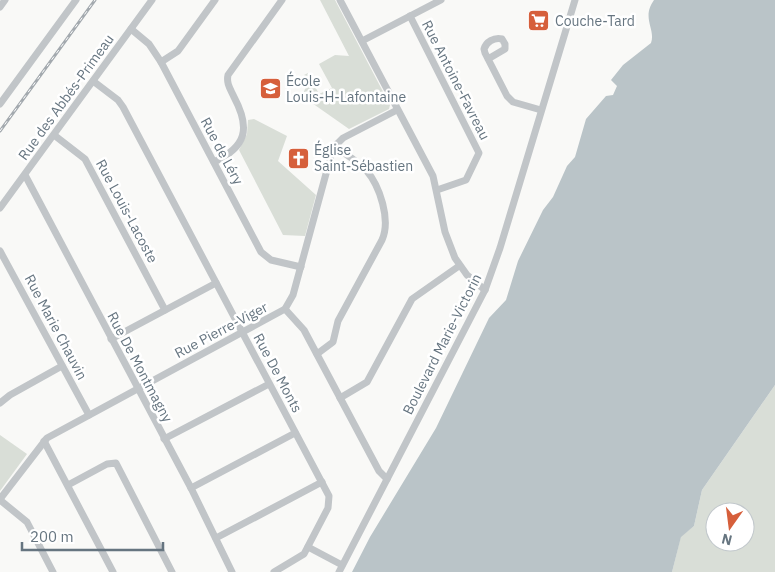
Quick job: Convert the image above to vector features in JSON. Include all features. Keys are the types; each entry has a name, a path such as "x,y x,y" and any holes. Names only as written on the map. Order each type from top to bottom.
{"street":[{"path":"0,7 5,0"},
{"path":"1,101 76,0"},
{"name":"Rue des Abbés-Primeau","path":"0,208 152,0"},
{"path":"161,62 178,51 215,0"},
{"path":"214,162 236,149 244,131 243,115 228,84 228,75 282,0"},
{"path":"340,0 433,176 446,238 459,266 485,290"},
{"path":"362,41 441,0"},
{"name":"Boulevard Marie-Victorin","path":"340,568 485,290 575,0"},
{"name":"Rue Antoine-Favreau","path":"410,16 479,153 466,180 436,190"},
{"name":"Rue de Léry","path":"131,29 149,44 161,62 263,255 271,260 301,267"},
{"path":"488,59 510,100 541,110"},
{"name":"Rue De Monts","path":"93,81 121,103 329,496 329,505 300,559 274,572"},
{"path":"317,354 333,342 338,321 382,240 385,229 379,196 368,173 335,146 343,138 397,110"},
{"name":"Rue Louis-Lacoste","path":"54,135 85,159 165,310"},
{"name":"Rue Pierre-Viger","path":"0,499 44,441 285,309 294,295 335,146"},
{"name":"Rue De Montmagny","path":"25,175 190,488 232,572"},
{"name":"Rue Marie Chauvin","path":"0,251 89,415"},
{"path":"340,398 367,382 410,302 459,266"},
{"path":"111,338 216,283"},
{"path":"285,309 302,327 379,471 387,479"},
{"path":"0,403 10,395 62,366"},
{"path":"164,439 269,384"},
{"path":"190,488 295,433"},
{"path":"44,441 113,572"},
{"path":"68,485 107,464 116,463 172,572"},
{"path":"216,538 322,482"},
{"path":"0,499 27,522 54,572"},
{"path":"308,547 340,568"}],"shaded area":[{"path":"320,0 335,0 390,105 389,109 349,129 302,96 309,80 304,75 308,73 319,94 332,88 319,64 335,55 349,56"},
{"path":"654,0 775,0 775,385 702,490 694,526 681,537 672,572 352,572 370,537 436,428 489,318 506,300 518,261 543,210 553,197 567,166 575,157 586,119 606,96 613,95 617,86 611,80 623,65 651,43 652,33 649,12"},
{"path":"254,119 287,136 278,161 316,195 305,236 283,235 239,150 247,134 248,120"},
{"path":"775,385 775,572 672,572 681,536 694,526 702,490"},
{"path":"0,435 27,454 0,491"}],"railway":[{"path":"0,131 95,0"}],"place":[{"name":"Couche-Tard","path":"539,21"},
{"name":"École Louis-H-Lafontaine","path":"270,89"},
{"name":"Église Saint-Sébastien","path":"298,158"}]}
